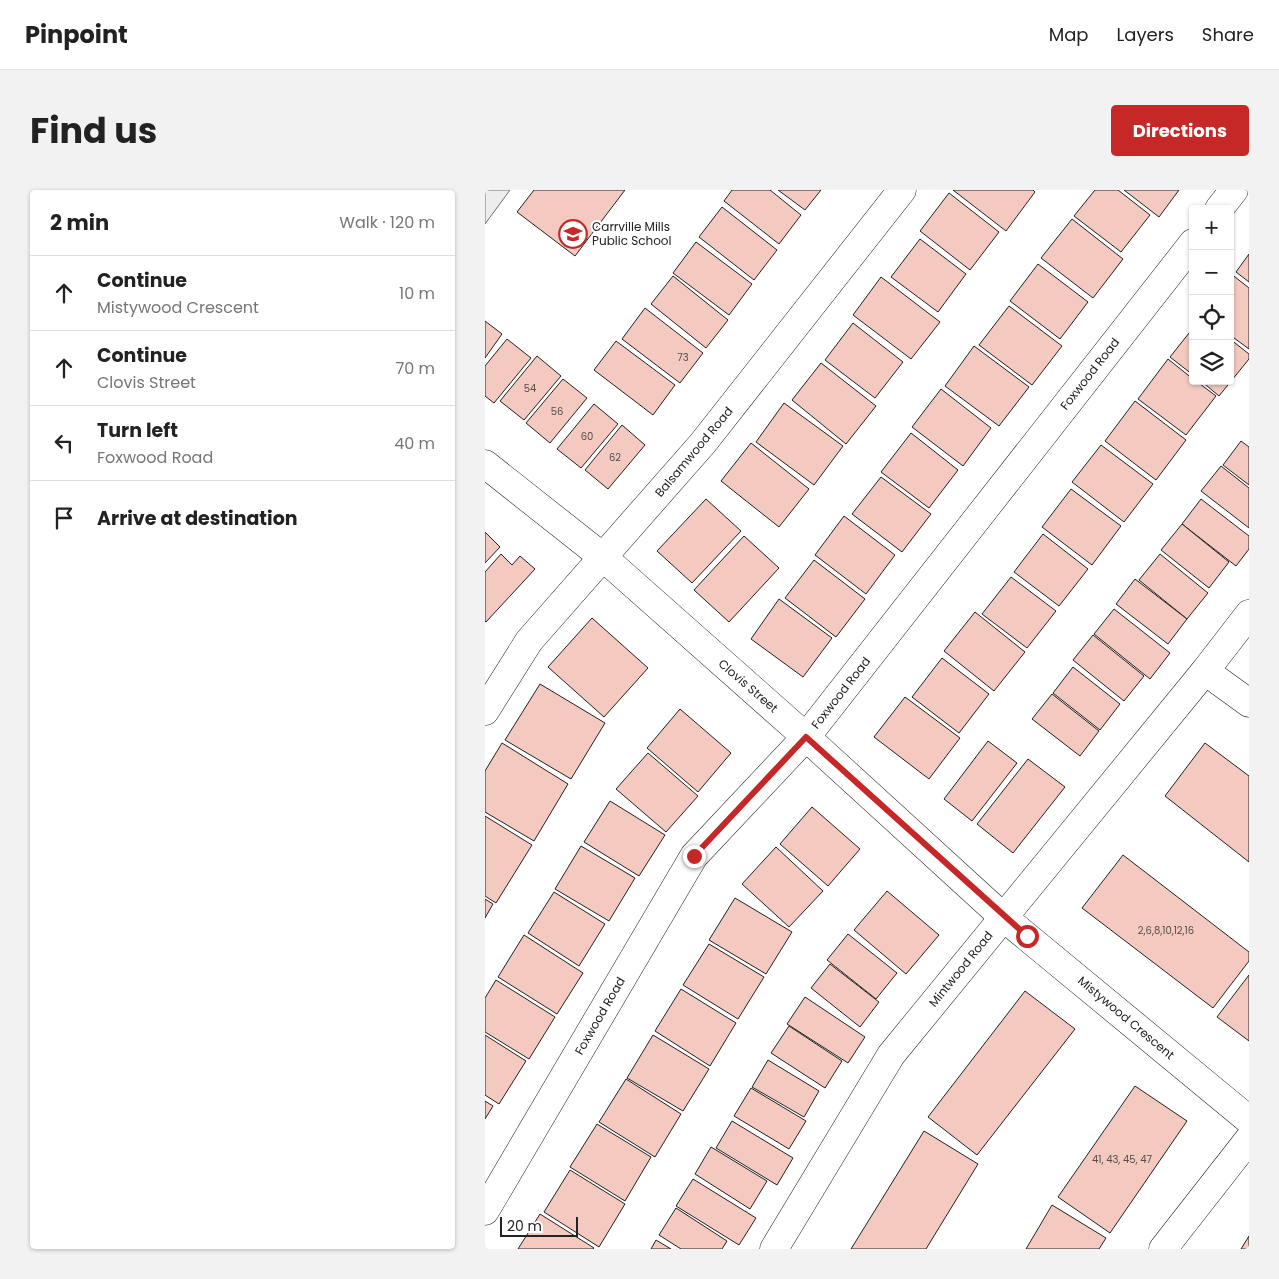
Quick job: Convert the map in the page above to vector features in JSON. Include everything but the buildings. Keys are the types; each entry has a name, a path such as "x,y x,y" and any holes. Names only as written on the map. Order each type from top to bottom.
{"street":[{"name":"Balsamwood Road","path":"485,711 529,642 703,443 902,190"},
{"path":"1222,205 1234,190"},
{"name":"Foxwood Road","path":"485,1211 694,856 806,737 1189,248"},
{"name":"Clovis Street","path":"485,464 604,558 806,737 1003,917"},
{"name":"Mintwood Road","path":"775,1249 891,1055 1205,671 1249,614"},
{"path":"1205,671 1249,703"},
{"name":"Mistywood Crescent","path":"1003,917 1249,1120"},
{"path":"1163,1249 1249,1139"}],"shaded area":[{"path":"485,190 510,190 485,224"}],"place":[{"name":"Carrville Mills Public School","path":"573,234"}],"route":[{"path":"694,856 806,737 1003,917 1027,936"}]}
